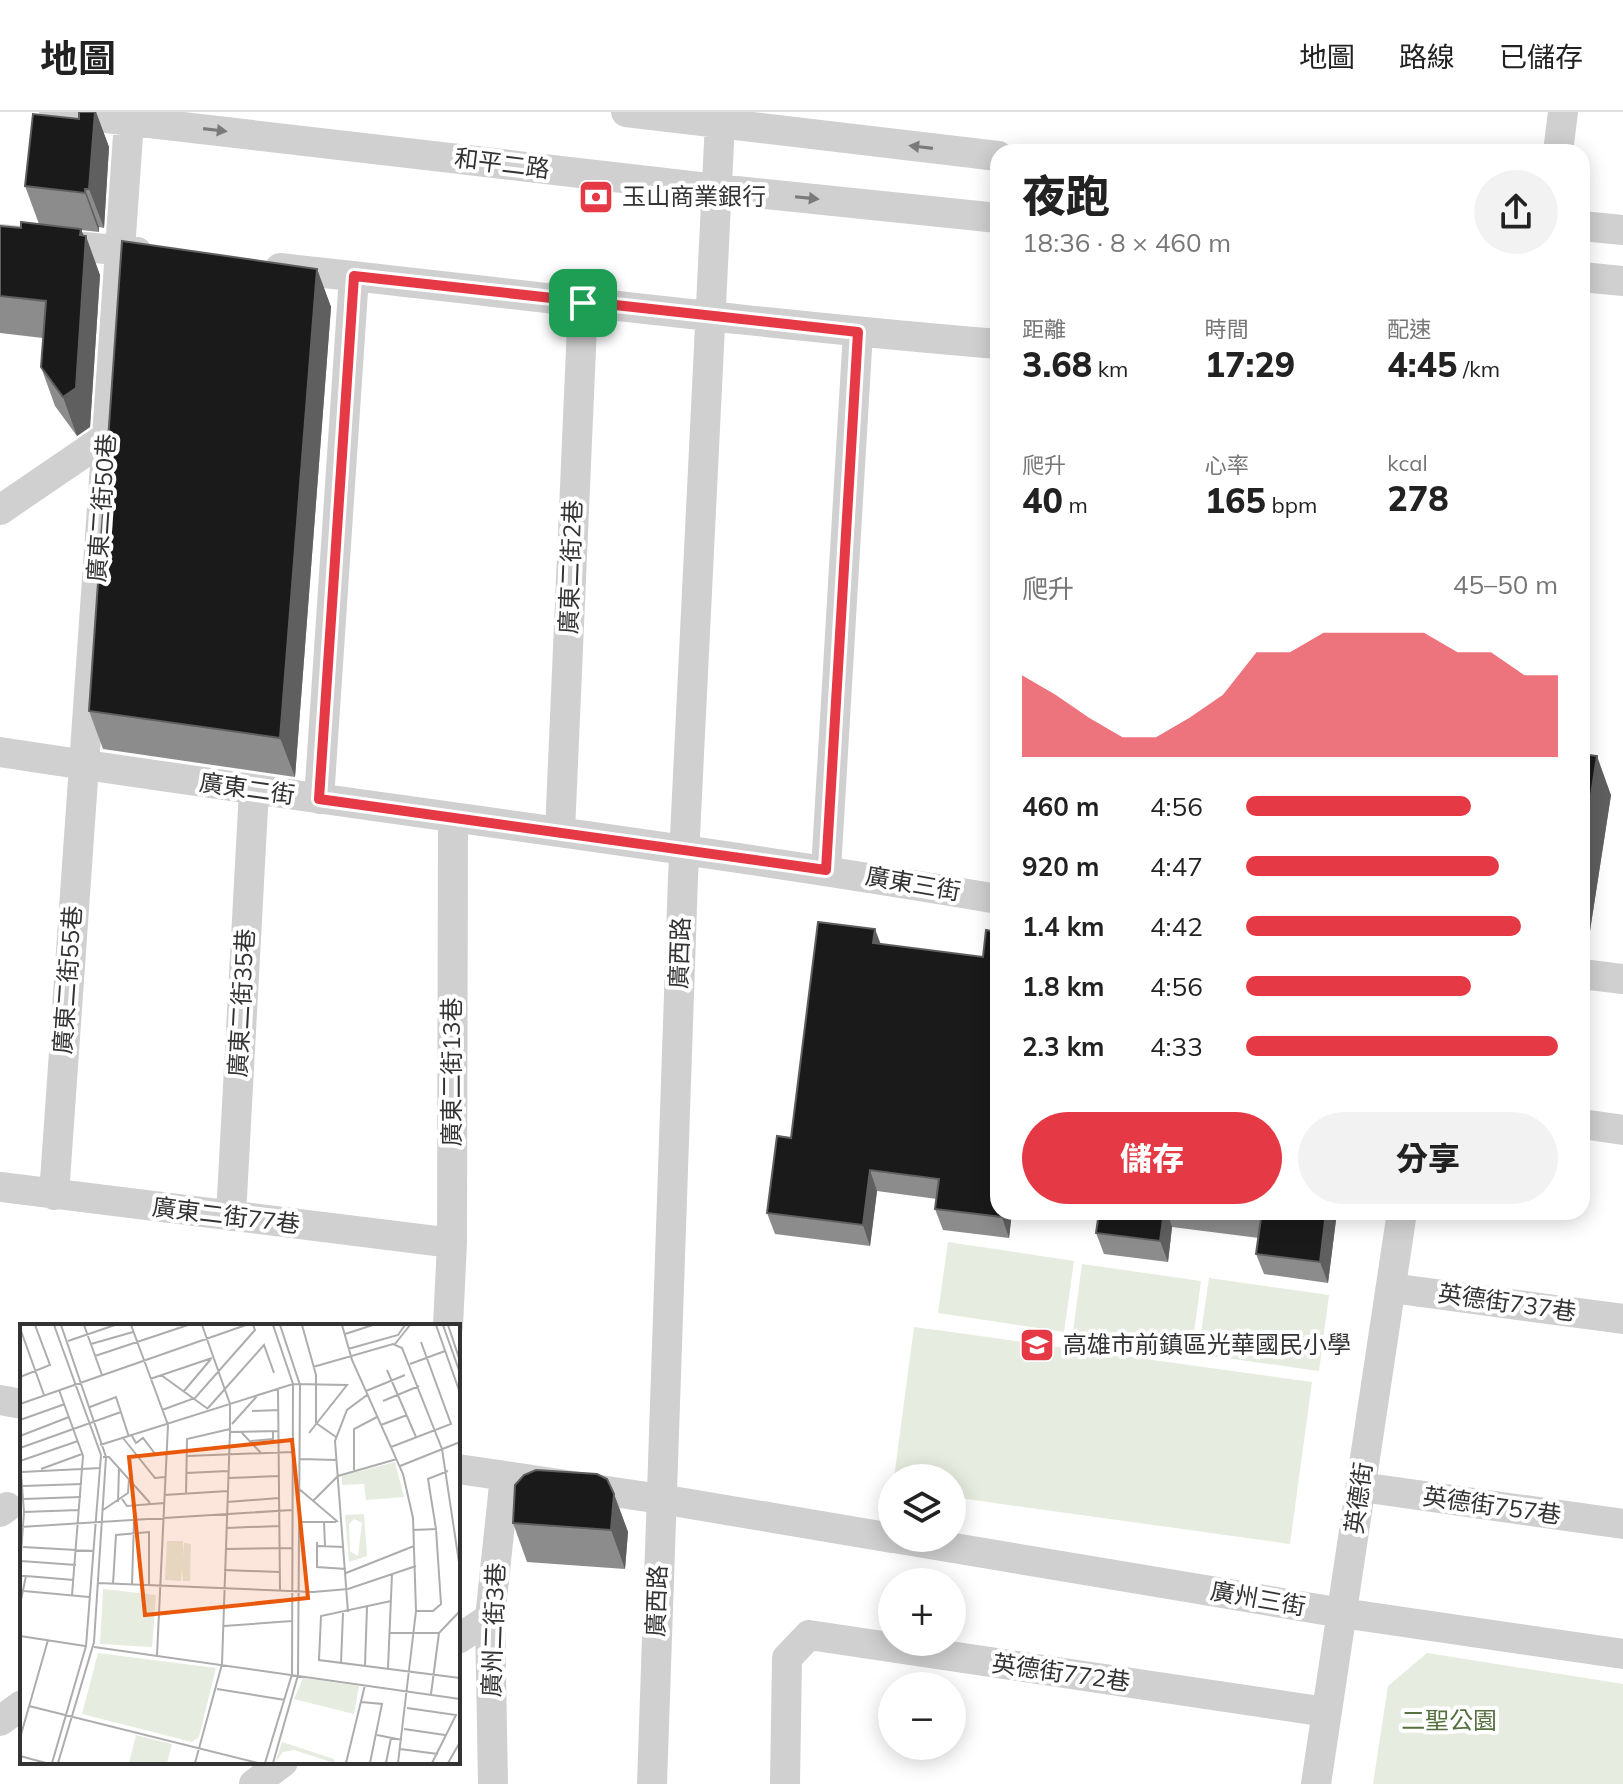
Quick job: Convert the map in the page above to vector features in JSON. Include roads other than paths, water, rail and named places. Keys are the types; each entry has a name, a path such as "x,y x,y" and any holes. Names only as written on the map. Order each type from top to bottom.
{"street":[{"name":"和平二路","path":"54,112 717,189 990,217"},
{"path":"626,112 720,122 847,125 990,154"},
{"path":"1559,144 1563,112"},
{"name":"廣東二街50巷","path":"82,765 129,121"},
{"name":"廣西路","path":"652,1784 685,848 720,122"},
{"path":"1590,227 1623,230"},
{"path":"0,239 166,256"},
{"path":"244,264 712,317 990,343"},
{"path":"319,799 354,276"},
{"path":"1590,278 1623,281"},
{"name":"廣東二街2巷","path":"560,832 583,303"},
{"path":"826,870 858,332"},
{"path":"0,510 107,437"},
{"name":"廣東二街","path":"0,752 685,848"},
{"name":"廣東二街55巷","path":"54,1195 82,765"},
{"name":"廣東二街35巷","path":"231,1216 254,790"},
{"name":"廣東二街13巷","path":"448,1324 452,1243 453,817"},
{"name":"廣東三街","path":"685,848 990,898"},
{"path":"1590,975 1623,979"},
{"path":"1590,1125 1623,1130"},
{"name":"廣東二街77巷","path":"0,1187 452,1243"},
{"name":"英德街","path":"1316,1784 1401,1220"},
{"name":"英德街737巷","path":"1391,1288 1623,1319"},
{"path":"0,1400 20,1404"},
{"name":"廣州三街","path":"460,1469 878,1535"},
{"name":"廣州二街3巷","path":"493,1784 490,1618 505,1476"},
{"name":"英德街757巷","path":"1361,1487 1623,1524"},
{"name":"廣州三街","path":"966,1550 1342,1613 1623,1654"},
{"path":"460,1638 490,1618"},
{"name":"英德街772巷","path":"785,1784 787,1658 809,1635 1326,1712"},
{"path":"0,1721 20,1706"},
{"path":"254,1784 280,1764"}],"place":[{"name":"玉山商業銀行","path":"596,197"},
{"name":"高雄市前鎮區光華國民小學","path":"1037,1345"}],"park label":[{"name":"二聖公園","path":"1449,1721"}]}
